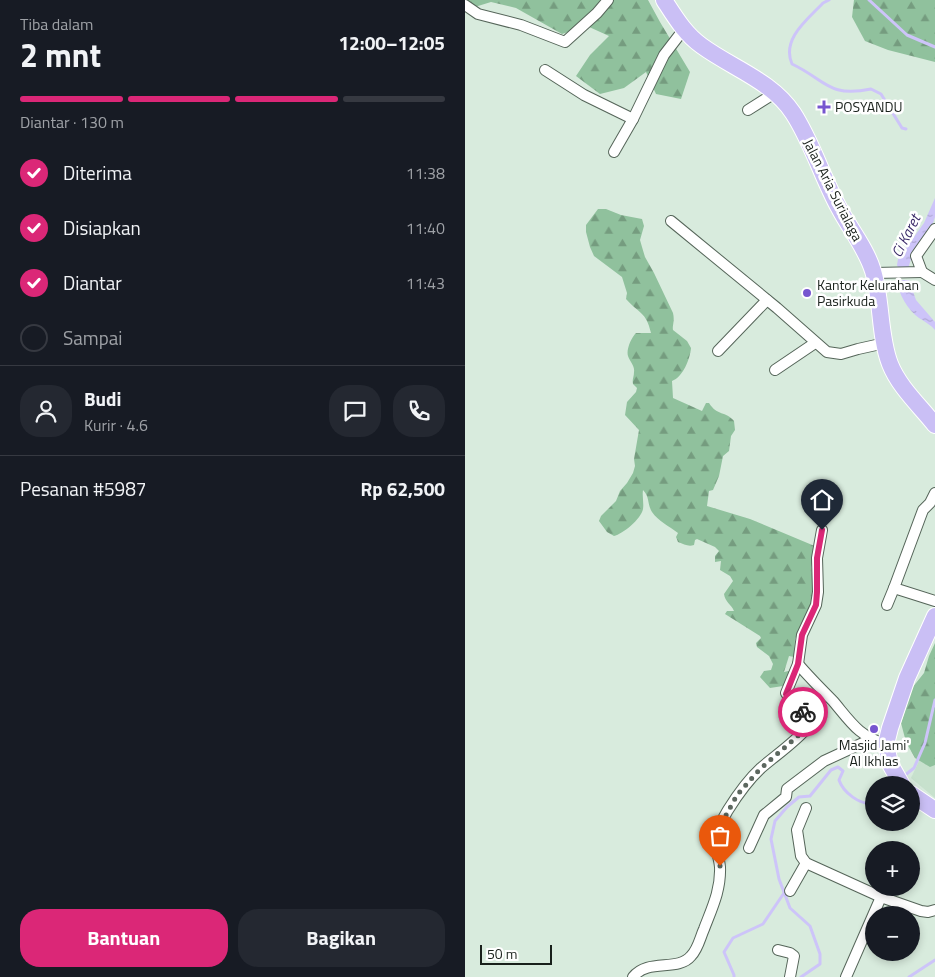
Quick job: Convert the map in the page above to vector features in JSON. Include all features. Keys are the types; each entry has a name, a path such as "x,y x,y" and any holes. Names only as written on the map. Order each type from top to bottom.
{"main road":[{"name":"Jalan Aria Surialaga","path":"663,0 683,29 703,47 764,84 788,106 797,120 839,209 864,250 874,273 890,365 899,380 935,425"},
{"path":"897,776 887,756 886,744 907,678 935,616"},
{"path":"920,800 935,810"}],"street":[{"path":"465,5 478,14 521,25 565,42 597,14 608,0"},
{"path":"614,152 633,119 664,56 683,29"},
{"path":"545,70 584,95 633,119"},
{"path":"748,110 775,93"},
{"path":"671,221 767,300 825,351 841,354 858,348 885,343"},
{"path":"917,271 916,256 935,229"},
{"path":"874,273 917,271 935,280"},
{"path":"718,351 767,300"},
{"path":"775,370 815,343"},
{"path":"887,605 923,510 930,503 935,493"},
{"path":"633,977 643,968 685,962 691,957 697,947 717,896 720,866 715,848 715,840 724,816 746,784 760,769 807,728 808,722 805,714 786,694 798,664 802,635 816,605 817,558 822,530"},
{"path":"894,588 935,601"},
{"path":"798,664 835,703 853,727 869,738 886,744"},
{"path":"749,848 764,815 786,797 787,789 824,761 865,742 869,738"},
{"path":"806,808 797,830 801,856 805,863 881,897 921,912 935,910"},
{"path":"790,891 805,863"},
{"path":"846,977 881,897"},
{"path":"778,950 793,955 791,972"}],"shaded area":[{"path":"935,727 935,798 920,786 920,776 912,776"}],"green space":[{"path":"465,0 648,0 690,72 681,99 656,94 646,72 624,88 600,94 576,76 590,55 609,36 587,26 562,34 516,8 491,2 465,10"},
{"path":"854,0 935,0 935,62 888,50 865,41 852,17"},
{"path":"598,209 606,209 621,215 642,219 644,226 640,240 645,257 673,313 673,330 687,341 691,348 685,367 679,376 672,381 673,398 702,411 706,403 709,403 715,410 734,421 735,430 731,436 729,451 723,456 719,476 713,490 709,491 707,506 750,519 817,547 811,567 814,588 811,605 795,639 794,657 789,656 784,672 789,671 790,675 783,686 770,688 760,677 764,671 771,670 773,664 769,656 757,647 756,643 761,638 760,636 725,614 727,611 734,611 724,594 733,581 730,576 720,570 721,561 715,562 715,556 719,551 715,547 697,539 692,546 678,542 676,537 678,533 654,515 650,509 647,495 643,490 642,513 627,529 614,536 607,532 599,521 601,516 616,501 620,491 633,473 635,466 634,459 639,430 625,415 627,402 636,392 637,388 633,384 634,370 628,356 628,351 636,333 651,333 647,321 626,299 627,293 622,277 594,256 590,247 586,225"},
{"path":"935,643 935,765 930,767 915,758 906,742 901,723 912,688 924,673"}],"water":[{"path":"935,198 935,217 933,223 913,252 908,269 899,270 897,265 898,259 924,223"},
{"path":"897,280 909,280 916,300 935,322 935,330 915,315 907,306 899,291"}],"waterway":[{"name":"Ci Karet","path":"829,0 823,3 810,16 793,38 790,46 792,64 836,89 845,91 871,89 881,94 902,128 906,129"},
{"name":"Ci Karet","path":"869,0 907,35 935,47"},
{"name":"Ci Karet","path":"904,776 914,768 925,743 935,700"},
{"path":"801,977 820,964 820,954 810,926 790,908 779,879 771,839 775,821 799,797 810,796 831,770 838,767 843,771 839,780 844,789 853,797 865,802"},
{"path":"734,977 724,952 733,938 763,924 784,893"},
{"path":"909,977 935,960"}],"way so far":[{"path":"720,866 715,848 715,840 724,816 737,795 760,769 807,728 808,722 803,712"}],"place":[{"name":"POSYANDU","path":"824,107"},
{"name":"Kantor Kelurahan Pasirkuda","path":"807,293"},
{"name":"Masjid Jami' Al Ikhlas","path":"874,729"}],"route":[{"path":"803,712 786,694 798,664 802,635 816,605 817,558 822,530"}]}
